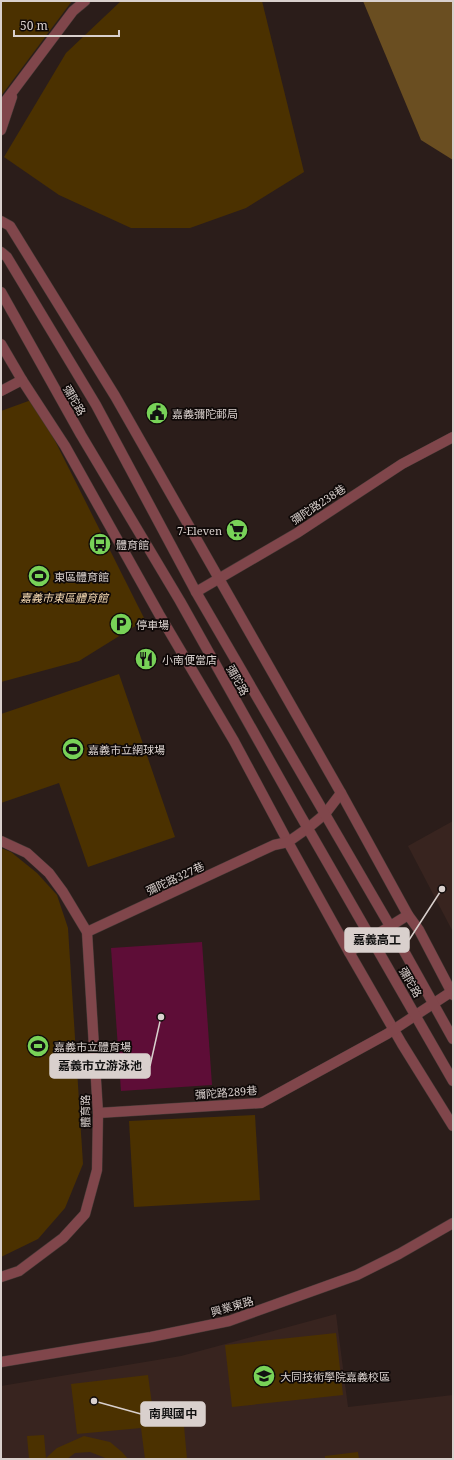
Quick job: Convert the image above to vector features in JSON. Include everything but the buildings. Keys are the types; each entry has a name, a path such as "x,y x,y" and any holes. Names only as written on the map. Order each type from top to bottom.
{"street":[{"path":"1,107 73,12 85,1"},
{"path":"1,130 16,86"},
{"path":"1,221 10,226 119,403 341,793 408,915 419,930 452,994"},
{"name":"彌陀路","path":"1,252 7,257 96,405 196,592 390,926 453,1038"},
{"name":"彌陀路","path":"1,292 81,435 180,602 453,1081"},
{"path":"1,344 22,380 65,446 159,614 234,741 349,952 390,1032 453,1126"},
{"path":"1,391 22,380"},
{"name":"彌陀路238巷","path":"196,592 297,533 402,464 453,437"},
{"name":"彌陀路327巷","path":"86,932 274,846 288,842 325,814 341,793"},
{"name":"體育路","path":"1,841 27,853 49,873 63,892 86,932 98,1113 97,1170 85,1214 63,1238 19,1271 1,1277"},
{"path":"349,952 408,915"},
{"name":"彌陀路289巷","path":"98,1113 261,1103 390,1032 433,1004 452,994"},
{"name":"興業東路","path":"1,1362 151,1337 229,1321 357,1275 399,1254 453,1223"}],"shaded area":[{"path":"363,1 453,1 453,160 421,140"},
{"path":"453,821 453,932 408,846"},
{"path":"202,942 212,1085 121,1091 111,948"},
{"name":"大同技術學院嘉義校區","path":"336,1314 348,1407 453,1395 453,1459 1,1459 1,1386 181,1356"}],"green space":[{"path":"1,1 72,1 1,96"},
{"path":"121,1 262,1 304,172 246,208 190,228 131,228 59,195 4,157 66,53"},
{"name":"嘉義市東區體育館","path":"34,399 145,620 79,661 1,682 1,411"},
{"name":"嘉義市立網球場","path":"119,674 175,837 88,867 59,783 1,803 1,714"},
{"name":"嘉義市立體育場","path":"1,848 11,852 37,873 57,895 68,928 83,1164 65,1208 38,1239 1,1257"},
{"path":"255,1115 260,1200 134,1207 129,1121"},
{"path":"336,1333 343,1395 232,1407 225,1345"},
{"path":"148,1375 154,1419 183,1415 187,1459 145,1459 141,1428 77,1434 71,1384"},
{"path":"44,1435 46,1458 57,1448 84,1436 110,1442 128,1459 107,1459 90,1452 75,1453 67,1459 29,1459 27,1436"},
{"path":"358,1452 359,1459 325,1459 325,1456"}],"place":[{"name":"嘉義彌陀郵局","path":"157,413"},
{"name":"7-Eleven","path":"237,530"},
{"name":"體育館","path":"100,544"},
{"name":"東區體育館","path":"39,576"},
{"name":"停車場","path":"121,624"},
{"name":"小南便當店","path":"146,659"},
{"name":"嘉義市立網球場","path":"73,749"},
{"name":"嘉義高工","path":"442,889"},
{"name":"嘉義市立游泳池","path":"161,1017"},
{"name":"嘉義市立體育場","path":"38,1046"},
{"name":"大同技術學院嘉義校區","path":"264,1376"},
{"name":"南興國中","path":"94,1401"}]}
